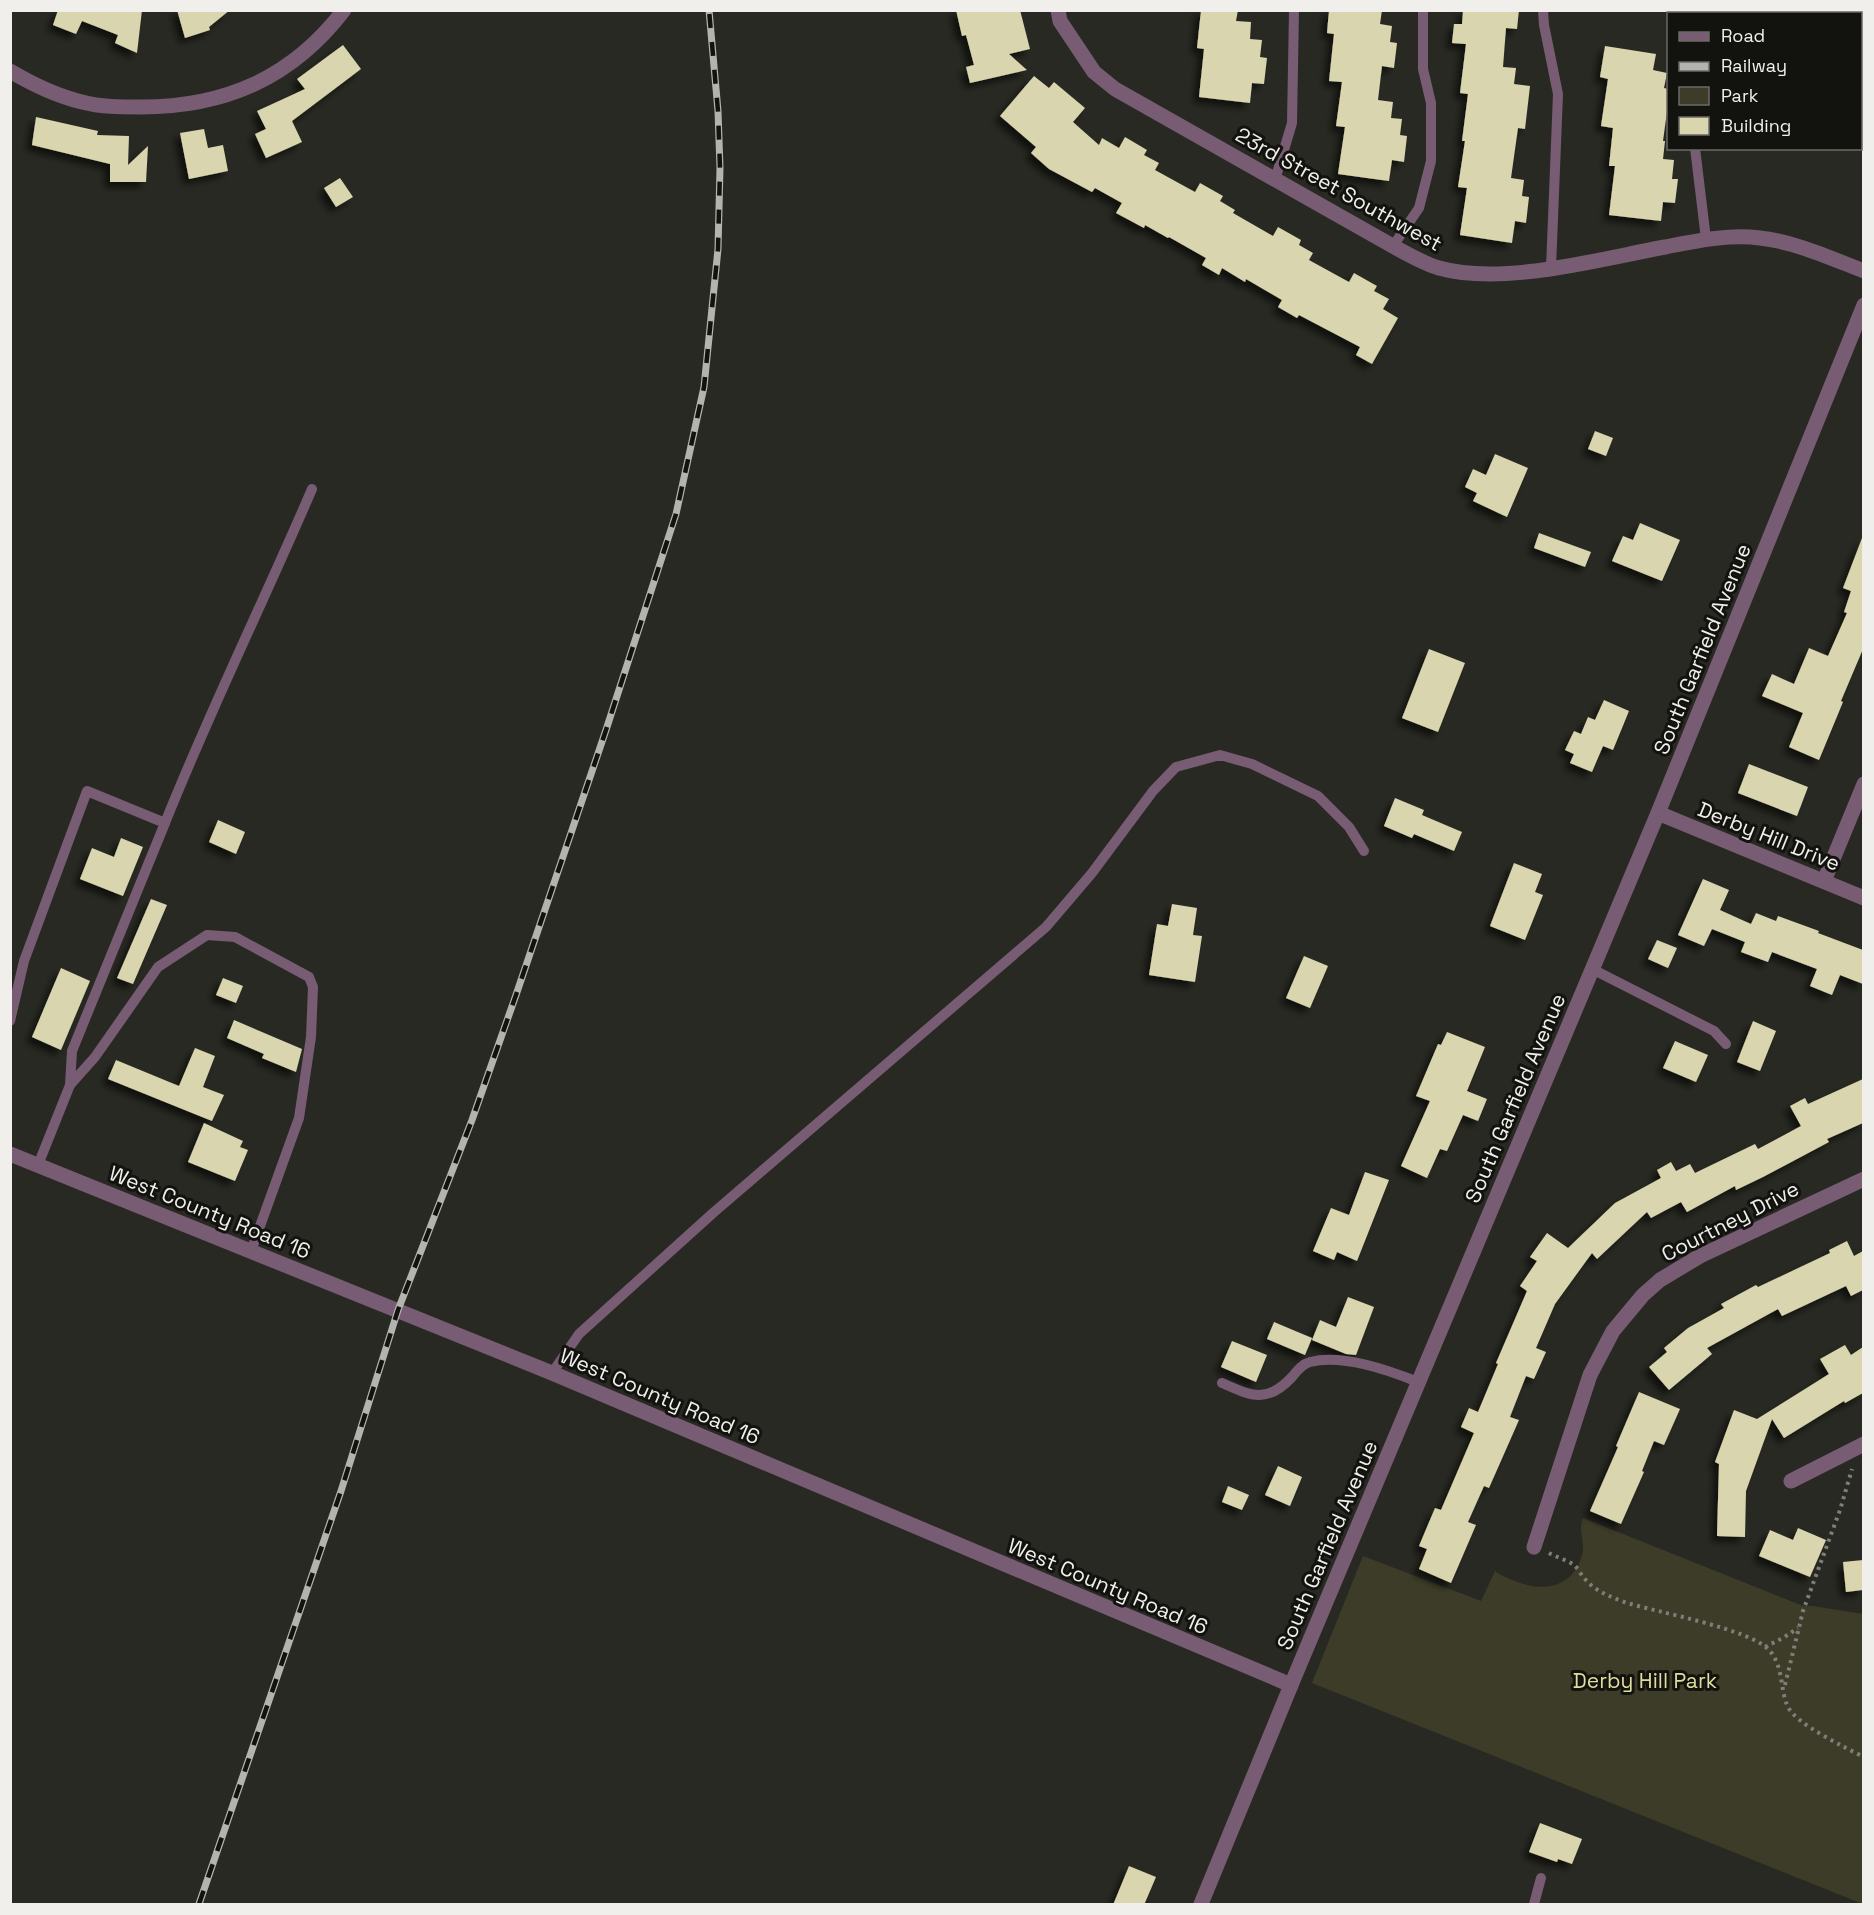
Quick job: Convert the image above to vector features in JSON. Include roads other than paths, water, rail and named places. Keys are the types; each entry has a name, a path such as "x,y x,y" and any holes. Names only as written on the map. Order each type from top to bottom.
{"street":[{"path":"10,71 50,91 81,102 111,107 171,107 208,101 246,89 283,69 313,44 344,10"},
{"name":"23rd Street Southwest","path":"1058,10 1060,21 1094,72 1115,89 1393,246 1439,268 1481,275 1551,268 1706,239 1759,238 1801,247 1863,271"},
{"name":"South Garfield Avenue","path":"1201,1905 1291,1685 1658,813 1863,305"},
{"path":"1824,881 1863,784"},
{"name":"Derby Hill Drive","path":"1658,813 1863,898"},
{"name":"West County Road 16","path":"10,1154 552,1373 1291,1685"},
{"name":"Courtney Drive","path":"1534,1547 1590,1375 1613,1331 1642,1295 1660,1280 1700,1256 1863,1179"},
{"path":"1791,1481 1861,1446"}],"lane":[{"path":"1275,180 1292,123 1294,10"},
{"path":"1393,246 1419,208 1431,160 1431,103 1423,69 1423,10"},
{"path":"1544,10 1544,24 1558,94 1551,268"},
{"path":"1695,150 1706,239"},
{"path":"38,1165 70,1085 72,1051 194,749 243,647 312,489"},
{"path":"552,1373 579,1334 680,1243 1046,927 1092,873 1153,791 1176,767 1220,755 1252,764 1318,796 1349,827 1364,851"},
{"path":"10,1021 24,961 87,791 165,823"},
{"path":"70,1085 95,1057 158,967 207,935 235,937 309,977 313,987 311,1037 299,1118 251,1251"},
{"path":"1592,969 1714,1031 1726,1044"},
{"path":"1221,1383 1247,1394 1268,1395 1289,1380 1303,1365 1310,1362 1332,1361 1364,1364 1388,1370 1418,1382"},
{"path":"1534,1905 1541,1878"}],"railway":[{"path":"199,1904 341,1491 398,1310 472,1120 516,995 676,514 704,387 718,249 720,168 718,111 709,10"}],"park label":[{"name":"Derby Hill Park","path":"1645,1680"}]}
